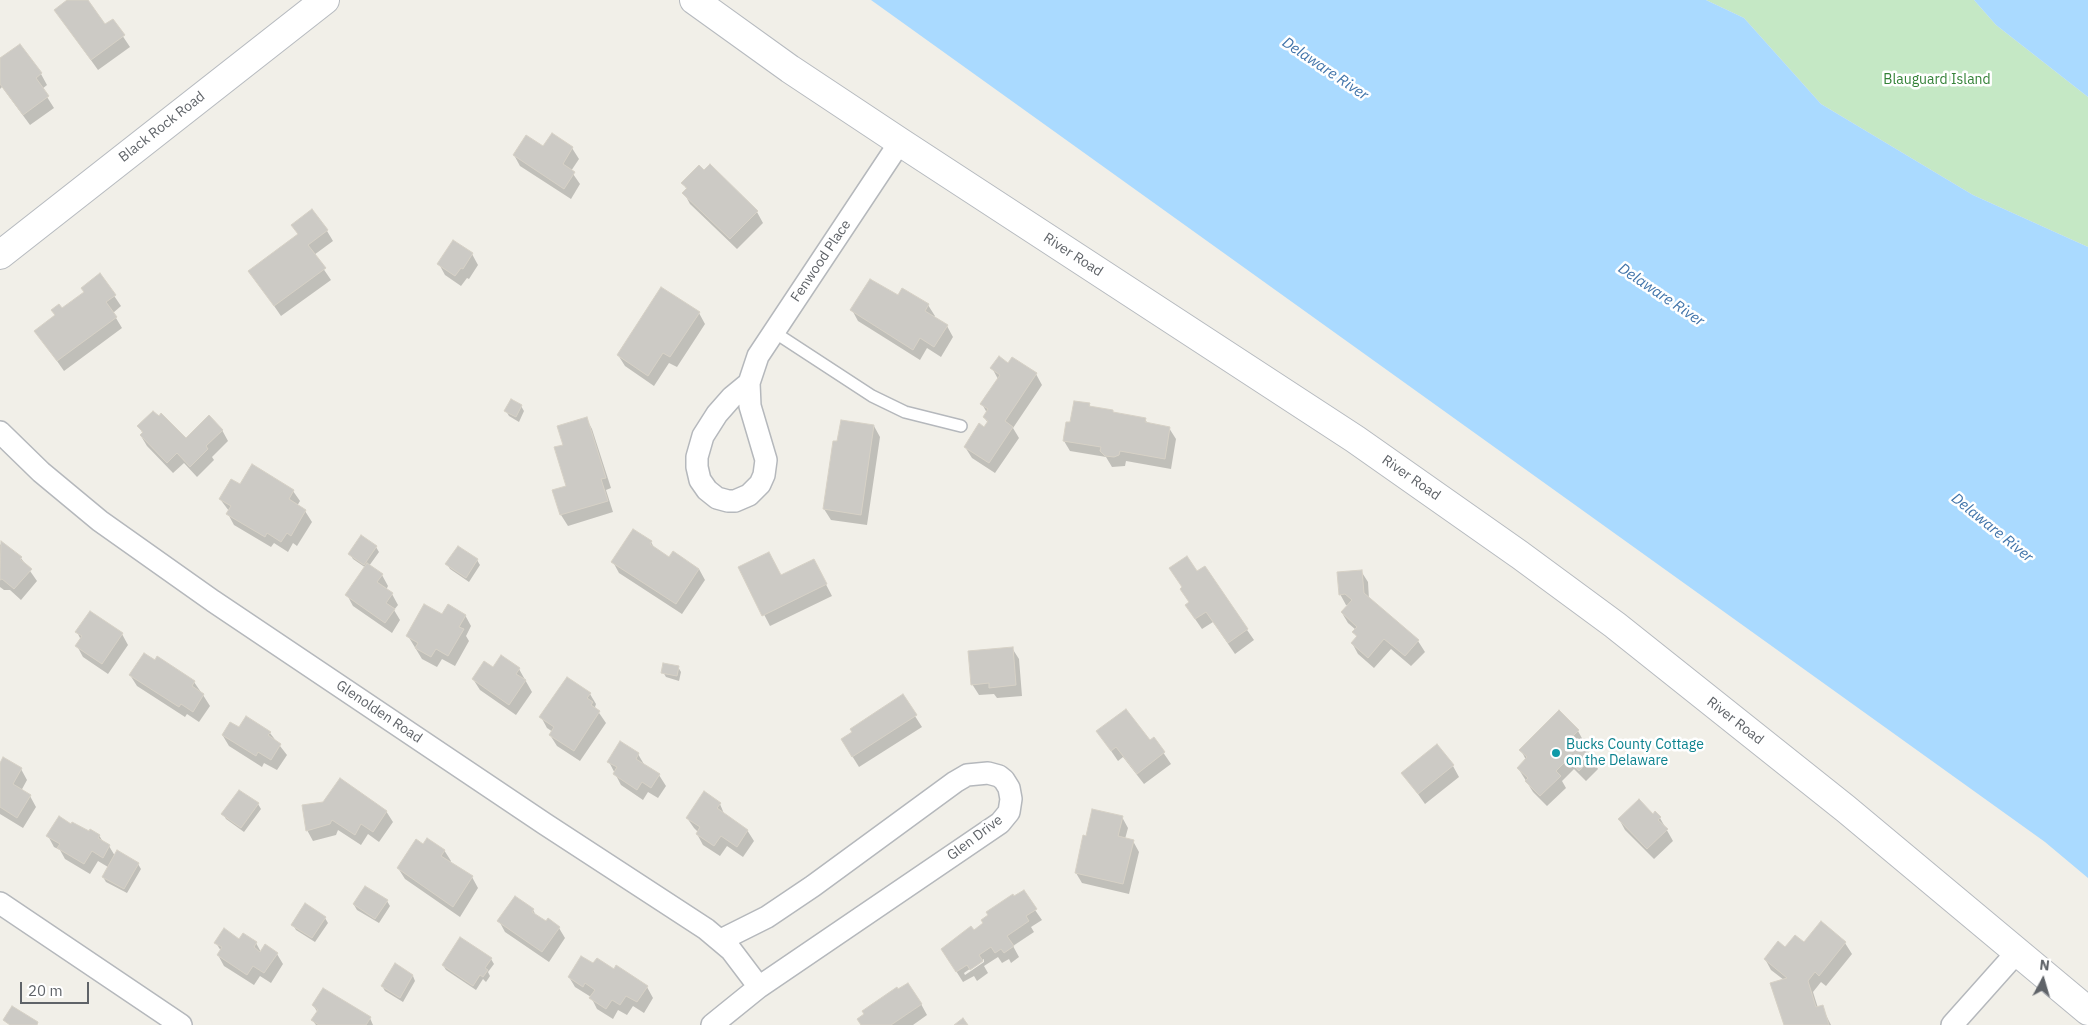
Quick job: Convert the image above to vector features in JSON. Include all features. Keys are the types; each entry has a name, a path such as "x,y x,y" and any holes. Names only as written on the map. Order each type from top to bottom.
{"main road":[{"name":"Black Rock Road","path":"0,255 325,0"},
{"name":"River Road","path":"694,0 790,69 1355,439 1520,556 1615,625 1846,809 2088,1010"}],"street":[{"name":"Fenwood Place","path":"750,384 732,398 717,414 703,436 697,456 700,480 707,490 717,498 728,501 735,501 749,495 760,484 764,475 766,460 750,406 750,384 758,356 900,142"},
{"name":"Glenolden Road","path":"0,432 41,472 108,527 229,612 721,940 759,987"},
{"name":"Glen Drive","path":"712,1025 759,987 1000,823 1009,812 1011,799 1009,788 999,776 979,773 967,775 806,891 767,917 721,940"},
{"path":"0,903 181,1025"},
{"path":"1952,1025 2018,951"}],"lane":[{"path":"774,332 872,396 905,412 961,426"}],"green space":[{"name":"Blauguard Island","path":"1706,0 1974,0 1996,25 2088,97 2088,247 1973,195 1821,104 1744,18"}],"water":[{"name":"Delaware River","path":"871,0 1706,0 1744,18 1821,104 1973,195 2088,247 2088,878 2045,842"},
{"path":"1974,0 2088,0 2088,97 1996,25"}],"building":[{"path":"67,0 88,0 105,24 113,19 125,35 91,60 54,10"},
{"path":"20,44 42,73 36,78 49,96 23,115 0,84 0,58"},
{"path":"552,133 573,147 563,164 575,172 564,189 513,155 526,135 543,146"},
{"path":"710,164 758,211 730,239 682,193 687,188 681,183 699,165 704,170"},
{"path":"312,209 328,230 308,245 326,268 274,306 248,271 298,234 291,225"},
{"path":"453,240 473,253 463,269 461,268 455,276 437,264"},
{"path":"100,273 116,295 106,302 117,317 57,361 34,331 55,315 51,310 59,304 62,308 84,292 81,288"},
{"path":"870,279 898,295 902,288 929,304 925,311 948,325 934,347 920,338 913,350 850,310"},
{"path":"661,287 700,312 670,357 663,353 648,376 617,355"},
{"path":"999,356 1008,363 1012,357 1037,373 1005,421 1013,427 989,463 964,447 979,423 984,427 988,421 983,417 988,409 980,404 1000,375 990,368"},
{"path":"511,399 522,405 516,417 504,411"},
{"path":"1074,401 1090,403 1089,406 1113,410 1113,412 1146,418 1145,422 1170,427 1165,459 1120,451 1119,455 1114,457 1105,456 1100,451 1101,447 1063,441 1066,422 1070,422"},
{"path":"153,411 159,416 161,413 186,438 209,415 223,430 206,446 208,449 190,467 177,453 167,463 140,435 143,432 137,426"},
{"path":"587,417 606,478 601,479 608,501 560,515 552,490 566,486 554,447 563,445 557,426"},
{"path":"841,420 874,425 861,515 823,509 833,441 837,441"},
{"path":"252,464 294,490 289,499 306,510 291,536 287,533 281,542 267,533 265,537 226,514 231,506 219,499 231,479 240,484"},
{"path":"633,529 652,541 650,544 669,557 673,551 699,569 676,604 611,562"},
{"path":"361,535 377,546 364,565 348,554"},
{"path":"1,541 22,557 20,559 32,569 14,589 2,579 0,580"},
{"path":"458,546 478,559 466,578 445,564"},
{"path":"769,552 781,575 814,559 827,584 762,616 738,567"},
{"path":"1187,556 1197,571 1205,566 1248,629 1228,643 1206,612 1195,619 1185,605 1189,602 1180,589 1182,587 1169,568"},
{"path":"367,563 383,574 377,582 393,593 386,603 395,609 385,623 345,595"},
{"path":"1362,570 1364,593 1419,640 1405,656 1384,639 1368,658 1351,643 1357,636 1352,632 1357,627 1341,612 1352,600 1345,594 1339,595 1337,572"},
{"path":"424,604 442,614 448,604 466,615 459,627 464,629 448,656 436,649 431,657 415,648 418,643 406,636"},
{"path":"90,611 123,633 102,664 75,646 82,636 75,632"},
{"path":"1013,647 1016,685 989,688 989,683 971,685 968,651"},
{"path":"144,653 155,660 157,656 195,681 192,686 204,694 193,712 181,704 179,707 129,675"},
{"path":"501,655 520,668 516,674 526,680 509,705 472,679 484,661 493,667"},
{"path":"663,663 679,666 677,676 661,673"},
{"path":"567,677 591,693 587,698 593,702 591,705 600,711 574,751 549,735 554,727 539,717"},
{"path":"903,694 917,715 852,757 841,739 852,732 850,729"},
{"path":"1126,709 1150,740 1154,737 1165,752 1137,774 1116,747 1111,751 1096,731"},
{"name":"Bucks County Cottage on the Delaware","path":"1559,710 1579,730 1573,736 1593,757 1579,771 1568,759 1556,771 1561,776 1540,796 1525,781 1528,778 1517,768 1527,757 1519,750"},
{"path":"246,716 271,732 268,735 281,744 271,760 258,752 256,756 222,735 230,722 239,727"},
{"path":"620,741 639,753 636,759 660,774 651,788 642,782 637,790 613,774 617,767 607,762"},
{"path":"1437,744 1454,765 1418,794 1401,773"},
{"path":"3,757 22,768 13,784 31,795 17,818 0,807 0,763"},
{"path":"340,778 387,811 373,832 361,824 355,835 332,820 330,824 306,831 302,805 323,802"},
{"path":"239,790 259,803 241,828 221,814"},
{"path":"704,791 721,803 717,808 748,830 737,847 721,836 714,846 696,834 700,827 686,818"},
{"path":"1639,799 1653,814 1655,811 1661,817 1658,820 1668,829 1647,849 1618,819"},
{"path":"1092,809 1123,816 1118,836 1134,840 1123,884 1075,873 1083,835 1086,836"},
{"path":"59,816 71,824 72,822 100,835 98,838 110,845 103,858 92,851 84,864 57,848 60,844 46,836"},
{"path":"427,838 445,850 441,856 473,876 453,907 397,868 416,839 423,844"},
{"path":"117,850 139,863 124,889 102,877"},
{"path":"365,886 388,900 375,919 353,904"},
{"path":"1024,890 1037,909 1026,916 1029,921 1007,936 1014,946 1004,953 1001,949 995,953 991,947 979,955 983,961 970,970 967,965 956,972 941,949 971,926 974,930 983,923 981,920 988,915 986,912 1013,894 1014,896"},
{"path":"515,896 534,909 532,912 546,921 548,918 560,927 542,952 497,921"},
{"path":"305,903 326,917 312,938 291,925"},
{"path":"1821,921 1846,942 1819,976 1815,972 1808,981 1816,1007 1823,1005 1829,1025 1784,1025 1770,983 1787,978 1764,959 1778,941 1785,947 1795,935 1804,942"},
{"path":"224,928 239,939 243,933 257,942 254,947 260,952 265,944 278,953 264,973 253,966 247,975 217,955 222,947 214,943"},
{"path":"460,937 492,958 485,968 488,970 483,977 480,975 473,986 442,965"},
{"path":"581,956 593,963 597,958 614,969 616,965 648,986 637,1002 626,996 620,1005 612,1000 606,1009 589,998 595,990 585,983 583,987 568,977"},
{"path":"395,963 413,975 400,998 381,986"},
{"path":"908,983 922,1004 891,1025 861,1025 857,1019 864,1014 862,1011 897,987 898,989"},
{"path":"323,988 371,1017 366,1025 319,1025 311,1020 318,1010 312,1005"},
{"path":"12,1006 38,1022 37,1025 10,1025 3,1020"},
{"path":"963,1018 968,1025 954,1025"}],"place":[{"name":"Bucks County Cottage on the Delaware","path":"1556,753"}]}
